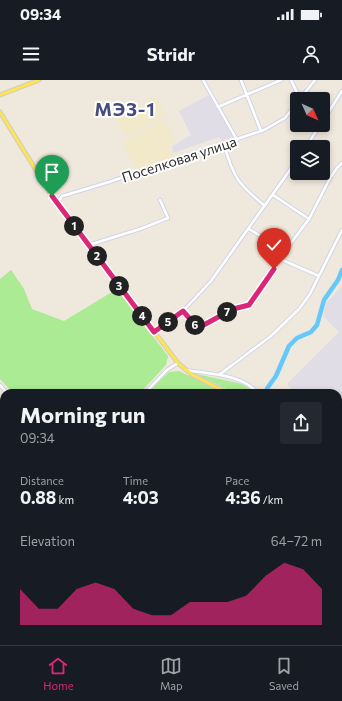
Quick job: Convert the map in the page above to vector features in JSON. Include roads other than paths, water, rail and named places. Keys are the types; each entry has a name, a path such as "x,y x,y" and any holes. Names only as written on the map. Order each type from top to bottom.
{"main road":[{"path":"0,95 39,80"},
{"path":"0,112 57,204 178,363 186,370 220,389"}],"street":[{"path":"203,80 237,140"},
{"path":"241,80 261,131"},
{"path":"218,106 281,80"},
{"path":"291,80 297,92"},
{"path":"306,92 315,80"},
{"path":"330,110 342,92"},
{"name":"Поселковая улица","path":"57,204 62,196 109,182 270,128 285,118 290,112"},
{"path":"224,144 230,165 238,180 246,191 265,206"},
{"path":"183,311 197,327 200,327 233,309 249,305 285,251 309,219 330,178 342,163"},
{"path":"154,332 183,311 211,282 290,170"},
{"path":"273,195 309,219"},
{"path":"89,246 168,218 160,200"},
{"path":"249,229 285,251"},
{"path":"219,375 265,341 295,314 310,294 342,230"},
{"path":"280,259 319,276"},
{"path":"149,389 167,370 178,363"},
{"path":"186,370 225,376 242,382 252,389"}],"waterway":[{"path":"267,389 276,376 289,346 297,338 311,332 317,325 324,300 338,280 342,270"}],"district":[{"name":"МЭЗ-1","path":"125,109"}]}
